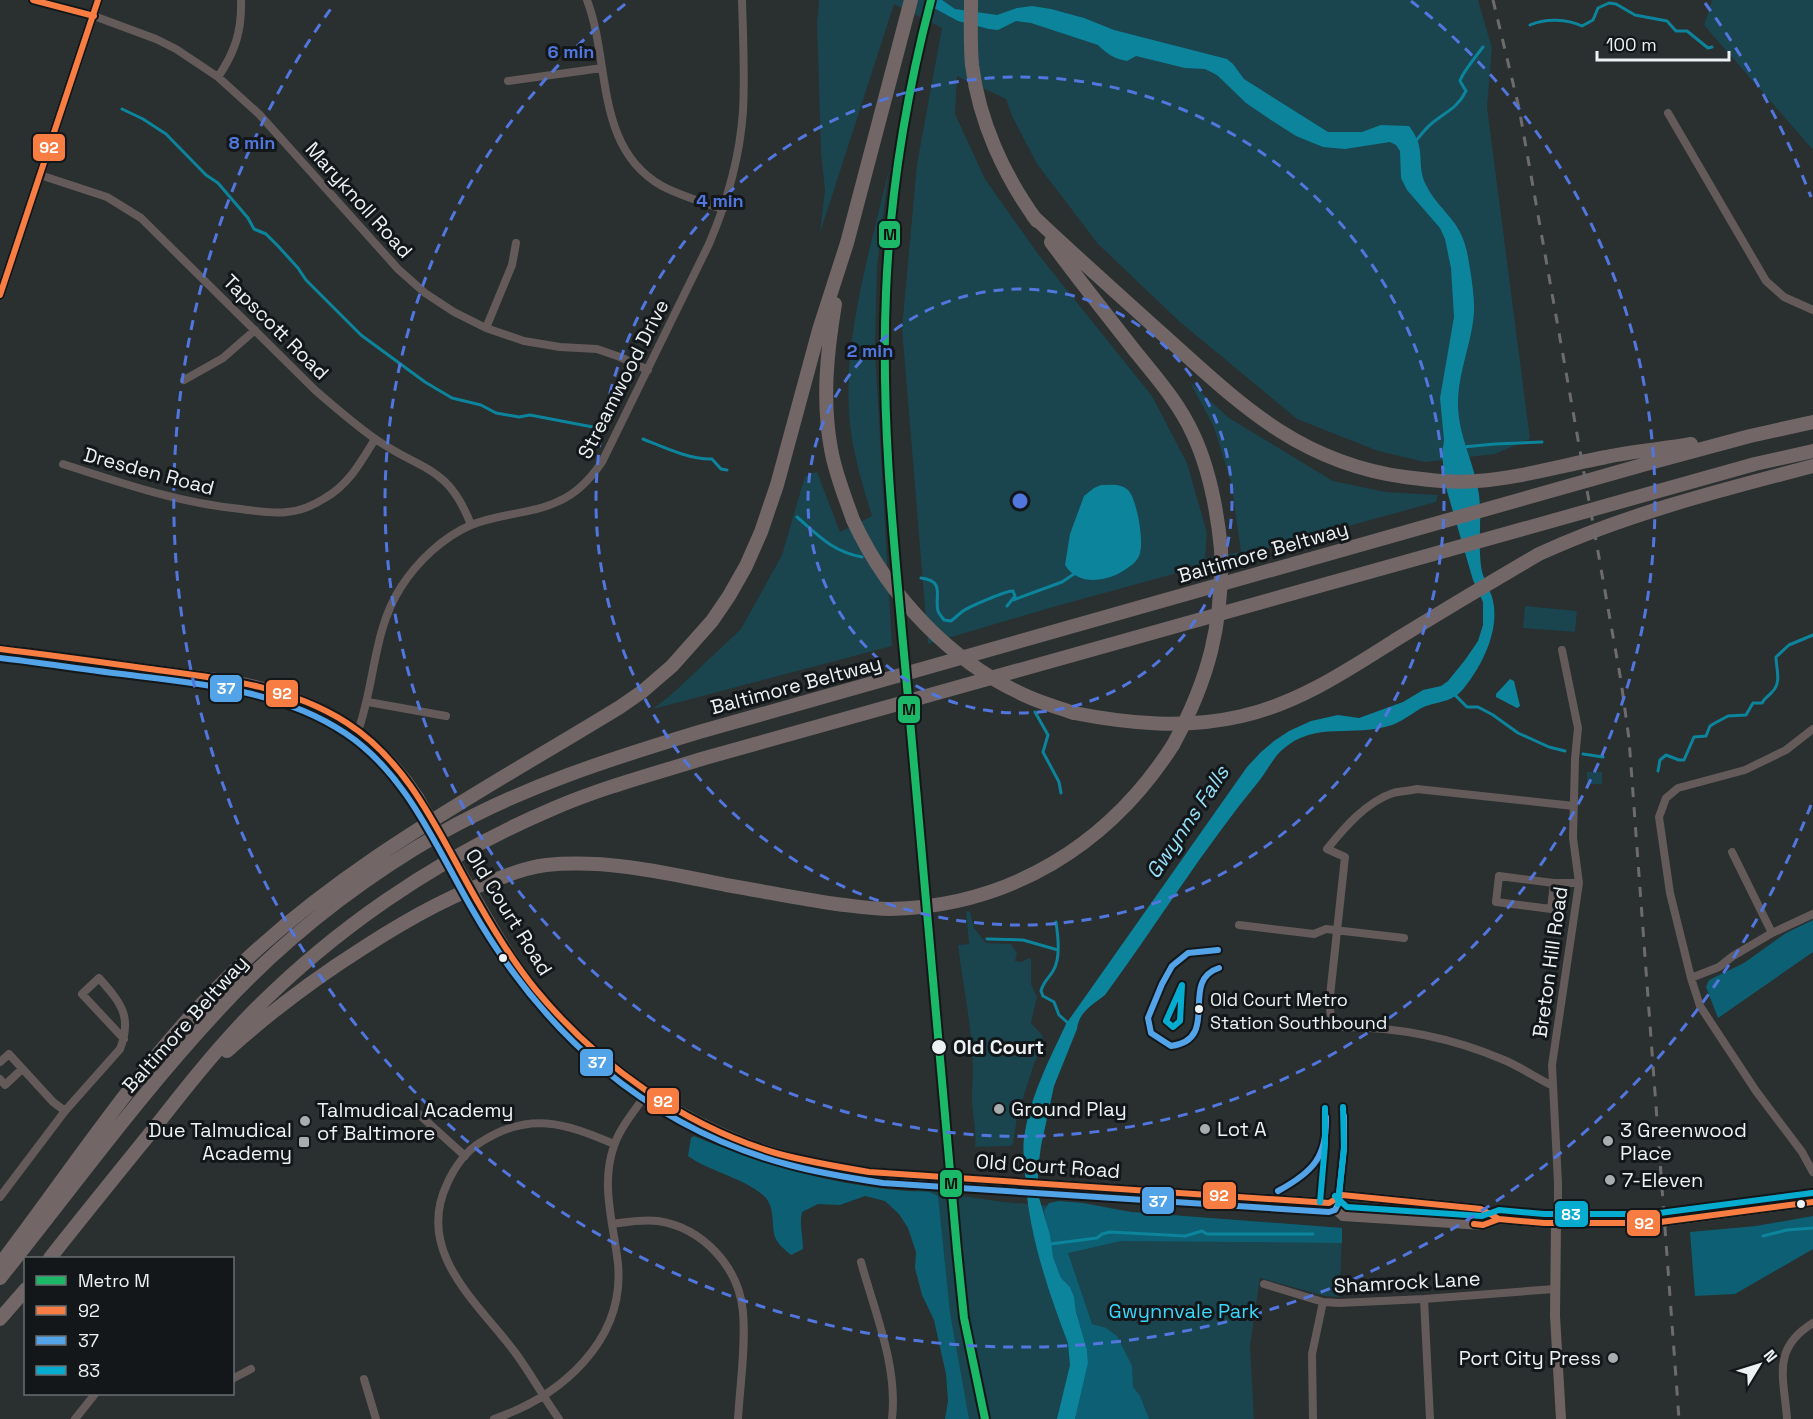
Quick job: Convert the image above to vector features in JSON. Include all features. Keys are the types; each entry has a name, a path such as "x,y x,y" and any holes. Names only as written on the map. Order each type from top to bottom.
{"highway":[{"path":"0,1264 152,1061 212,993 273,934 338,882 375,856 643,691 672,666 697,639 729,596 761,532 777,485 819,330 847,243 911,0"},
{"path":"185,1089 288,999 378,938 437,904 481,884 528,868 580,864 631,866 803,899 887,909 931,905 981,895 1037,872 1090,839 1115,818 1142,789 1173,745 1197,697 1213,643 1221,591 1221,549 1214,496 1193,433 1182,414 1033,216 1002,164 988,129 978,93 970,37 971,0"},
{"path":"1033,216 1095,275 1234,398 1282,434 1350,465 1388,475 1433,481 1486,480 1609,456 1750,436"},
{"path":"847,243 831,331 826,376 827,416 831,450 862,541 918,616 942,641 1011,688 1074,713 1113,720 1173,724 1242,716 1274,707 1321,685 1539,554 1567,541 1693,499 1813,466"},
{"name":"Baltimore Beltway","path":"0,1278 164,1072 223,1004 292,940 347,895 441,833 501,803 583,768 699,732 1446,520 1750,436 1813,422"},
{"path":"51,1257 185,1089 242,1023 301,966 362,917 426,874 472,847 551,809 705,758 1755,464 1813,451"},
{"path":"0,1319 24,1291"}],"main road":[{"path":"0,295 98,0"},
{"name":"Old Court Road","path":"0,649 256,684 309,702 358,731 392,761 420,797 514,962 542,998 598,1054 648,1092 744,1143 846,1169 1329,1203 1342,1195 1482,1209 1499,1219"},
{"name":"Old Court Road","path":"1329,1203 1343,1216 1483,1224 1499,1219 1556,1223 1653,1222 1813,1202"},
{"path":"1556,1223 1554,1289 1561,1419"}],"street":[{"name":"Maryknoll Road","path":"33,0 94,16 156,39 176,49 218,77 247,101 412,282 454,312 486,328 524,341 560,347 597,349 648,369"},
{"path":"218,77 231,59 237,44 240,31 241,0"},
{"path":"587,0 596,27 612,125 625,152 645,175 677,194 723,209"},
{"name":"Streamwood Drive","path":"358,731 368,702 379,643 394,598 409,575 428,555 454,534 471,525 500,515 559,502 580,487 602,462 709,244 723,209 739,148 743,113 742,0"},
{"path":"508,81 602,68"},
{"path":"1668,113 1766,281 1784,297 1813,310"},
{"name":"Tapscott Road","path":"40,175 107,197 130,209 152,228 316,391 375,439 439,474 458,496 471,525"},
{"path":"486,328 512,265 516,243"},
{"path":"184,380 223,358 255,330"},
{"name":"Dresden Road","path":"63,464 132,487 215,507 261,512 288,512 313,505 334,492 351,476 375,439"},
{"name":"Breton Hill Road","path":"1556,1223 1558,1183 1552,1065 1580,883 1574,837 1575,759 1578,728 1562,650"},
{"path":"368,702 446,716"},
{"path":"1813,729 1786,750 1745,770 1685,784 1666,798 1659,817 1665,870 1700,1006 1756,1091 1802,1152 1813,1172"},
{"path":"1553,1086 1505,1060 1440,1038 1395,1030 1342,1027 1336,1024 1330,1014 1330,1005 1345,857 1327,849 1341,831 1373,804 1394,793 1417,789 1575,806"},
{"path":"1732,852 1772,933"},
{"path":"1554,883 1551,909 1496,902 1499,876 1554,883 1580,883"},
{"path":"1691,978 1719,967 1772,933 1813,914"},
{"path":"1239,925 1314,934 1336,930 1404,938"},
{"path":"0,1197 65,1111 120,1049 124,1039 126,1023 122,1006 99,978 82,994 124,1039"},
{"path":"0,1062 9,1054 53,1102 65,1111"},
{"path":"0,1079 5,1085 22,1069"},
{"path":"494,1419 543,1396 585,1362 602,1341 616,1302 619,1281 608,1187 614,1144 648,1092"},
{"path":"413,1109 465,1156"},
{"path":"559,1419 513,1350 456,1279 442,1248 439,1230 441,1201 453,1173 477,1144 520,1124 539,1122 572,1127 614,1144"},
{"path":"612,1224 643,1220 675,1226 706,1242 724,1262 738,1287 743,1313 738,1419"},
{"path":"861,1262 892,1378 894,1399 892,1419"},
{"name":"Shamrock Lane","path":"1264,1284 1323,1302 1424,1299 1554,1289"},
{"path":"1424,1299 1430,1419"},
{"path":"1313,1419 1312,1354 1323,1302"},
{"path":"1787,1419 1784,1355 1791,1340 1813,1323"},
{"path":"234,1378 251,1369"},
{"path":"364,1379 376,1419"},
{"path":"75,1419 94,1395"}],"green space":[{"path":"819,0 1478,0 1492,48 1487,107 1530,439 1495,454 1425,462 1378,451 1297,419 1180,322 1098,244 1037,164 1012,116 1006,99 957,76 955,114 985,179 1038,254 1152,396 1187,463 1207,533 1205,558 1241,552 1231,482 1214,427 1190,382 1229,418 1333,481 1386,492 1438,495 1436,502 1053,607 928,644 902,328 917,164 942,28 894,4 820,233 825,190 821,152 817,23"},
{"path":"1712,0 1813,0 1813,150 1704,25"},
{"path":"889,169 877,266 875,350 892,646 653,709 741,629 782,555 805,476 817,472 840,532 872,516 852,439 849,382 860,290"},
{"path":"1525,606 1577,611 1575,632 1523,628"},
{"path":"1587,772 1602,772 1602,784 1587,784"},
{"path":"966,911 970,912 974,928 986,943 1011,944 1017,953 1015,961 1031,959 1031,984 1037,997 1031,1023 1042,1035 1044,1041 1034,1064 1017,1117 1013,1144 1010,1146 975,1147 971,1037 958,945 969,944"},
{"name":"Gwynnvale Park","path":"916,1189 1003,1202 1342,1228 1340,1297 1325,1296 1260,1278 1250,1346 1254,1419 955,1419 923,1245"}],"shaded area":[{"name":"Gwynns Falls","path":"925,0 942,0 955,9 997,15 1032,6 1051,9 1084,18 1114,30 1227,59 1244,79 1328,132 1362,132 1381,125 1409,126 1420,149 1422,175 1425,183 1464,240 1473,290 1473,324 1460,380 1458,404 1461,427 1479,495 1482,570 1494,609 1492,633 1484,657 1460,693 1451,699 1426,706 1392,725 1378,729 1321,732 1295,741 1282,750 1219,833 1105,995 1087,1009 1080,1018 1054,1086 1038,1169 1038,1194 1050,1235 1053,1257 1061,1278 1070,1287 1074,1297 1087,1350 1088,1363 1075,1419 1057,1419 1070,1365 1068,1343 1046,1281 1034,1238 1027,1195 1024,1152 1024,1137 1032,1104 1066,1024 1247,767 1261,752 1289,731 1311,721 1338,715 1359,718 1403,702 1423,690 1441,686 1448,681 1478,641 1483,625 1483,602 1473,580 1447,491 1442,456 1444,440 1440,398 1454,317 1451,268 1445,239 1440,228 1407,190 1401,178 1400,151 1396,145 1390,142 1345,149 1323,147 1296,136 1271,120 1246,103 1217,75 1205,69 1185,68 1136,56 1127,61 1123,60 1111,56 1098,45 1031,23 1016,21 998,30 989,29 958,21 934,8"},
{"path":"1101,485 1122,486 1128,490 1139,522 1141,550 1134,563 1116,575 1092,580 1084,579 1070,572 1065,565 1070,534 1084,496"},
{"path":"1510,679 1514,681 1520,706 1517,708 1496,697 1496,694"},
{"path":"1813,920 1813,952 1718,1018 1706,987 1709,980 1744,963 1786,933"},
{"path":"694,1136 751,1158 809,1175 868,1186 929,1192 938,1196 950,1313 969,1419 945,1419 948,1401 946,1374 934,1320 922,1295 915,1268 916,1252 908,1228 899,1214 885,1201 865,1196 840,1205 818,1204 802,1212 803,1249 791,1255 775,1237 772,1211 766,1198 749,1186 688,1156 691,1138"},
{"path":"1059,1201 1131,1212 1342,1228 1342,1243 1121,1241 1068,1253 1092,1324 1106,1328 1117,1336 1132,1366 1133,1387 1140,1396 1149,1419 1075,1419 1088,1363 1074,1297 1070,1287 1061,1278 1053,1257 1044,1211 1049,1203"},
{"path":"1813,1216 1813,1249 1735,1294 1695,1296 1690,1232 1756,1226"}],"waterway":[{"path":"1530,25 1556,20 1582,26 1593,20 1598,8 1609,3 1616,4 1635,15 1667,21 1676,31 1687,31 1708,48 1712,47"},
{"path":"1415,142 1429,126 1455,106 1462,97 1466,91 1460,81 1461,78 1483,47"},
{"path":"122,109 166,134 206,175 218,183 248,218 254,229 266,234 298,268 306,280 361,335 425,382 452,398 481,405 496,413 519,417 530,415 598,428"},
{"path":"643,439 686,455 712,459 721,469 727,470"},
{"path":"1463,447 1542,442"},
{"path":"797,517 834,547 862,557"},
{"path":"1013,600 1062,582 1074,574"},
{"path":"921,578 934,582 937,590 938,611 944,620 951,621 972,606 1013,591 1015,596 1007,606"},
{"path":"1658,771 1660,760 1666,755 1684,760 1694,737 1706,736 1710,726 1728,716 1746,715 1753,703 1762,703 1777,684 1776,657 1789,645 1813,635"},
{"path":"1454,694 1467,707 1478,707 1518,733 1549,747 1565,751"},
{"path":"1035,712 1048,735 1043,752 1059,782 1061,793"},
{"path":"1583,754 1603,757"},
{"path":"1056,922 1058,947 1056,966 1041,991 1043,996 1054,1002 1059,1015 1068,1023"},
{"path":"987,939 1023,940 1058,950"},
{"path":"1763,1236 1787,1230 1813,1228"},
{"path":"1050,1244 1097,1238 1110,1232 1185,1236 1202,1231 1207,1234 1313,1234"}],"railway":[{"path":"1493,0 1519,108 1621,681 1629,739 1679,1419"}],"metro line":[{"name":"M","path":"931,0 914,72 895,182 886,293 885,397 895,553 957,1250 964,1318 985,1419"}],"transit line":[{"name":"92","path":"33,0 94,16"},
{"name":"92","path":"0,295 98,0"},
{"name":"92","path":"0,649 252,685 301,700 347,723 370,740 407,782 438,829 506,948 528,980 560,1017 615,1068 646,1090 710,1128 744,1142 790,1157 869,1172 1329,1203 1342,1195 1481,1209 1499,1219"},
{"name":"37","path":"0,658 186,682 242,692 295,707 345,733 367,750 403,790 500,954 531,996 566,1034 603,1069 644,1099 688,1126 735,1147 798,1167 883,1183 1329,1212 1335,1210 1338,1204 1344,1148 1344,1116"},
{"name":"37","path":"1218,950 1188,953 1172,966 1148,1018 1151,1033 1171,1046 1186,1041 1194,1033 1198,1022 1201,985 1207,975 1219,968"},
{"name":"83","path":"1182,985 1180,1021 1173,1027 1166,1021 1182,985"},
{"name":"83","path":"1338,1204 1344,1148 1343,1107"},
{"name":"83","path":"1320,1202 1325,1145 1325,1108"},
{"name":"37","path":"1278,1191 1300,1177 1316,1162 1324,1143 1326,1117"},
{"name":"83","path":"1335,1196 1347,1207 1482,1216 1499,1210 1544,1214 1652,1214 1812,1193"},
{"name":"92","path":"1474,1224 1483,1225 1499,1219 1544,1223 1653,1223 1813,1202"}],"place":[{"name":"Old Court Metro Station Southbound","path":"1199,1009"},
{"name":"Old Court","path":"939,1047"},
{"name":"Ground Play","path":"999,1109"},
{"name":"Talmudical Academy of Baltimore","path":"305,1121"},
{"name":"Lot A","path":"1205,1129"},
{"name":"3 Greenwood Place","path":"1608,1141"},
{"name":"Due Talmudical Academy","path":"304,1142"},
{"name":"7-Eleven","path":"1610,1180"},
{"name":"Port City Press","path":"1613,1358"}]}
